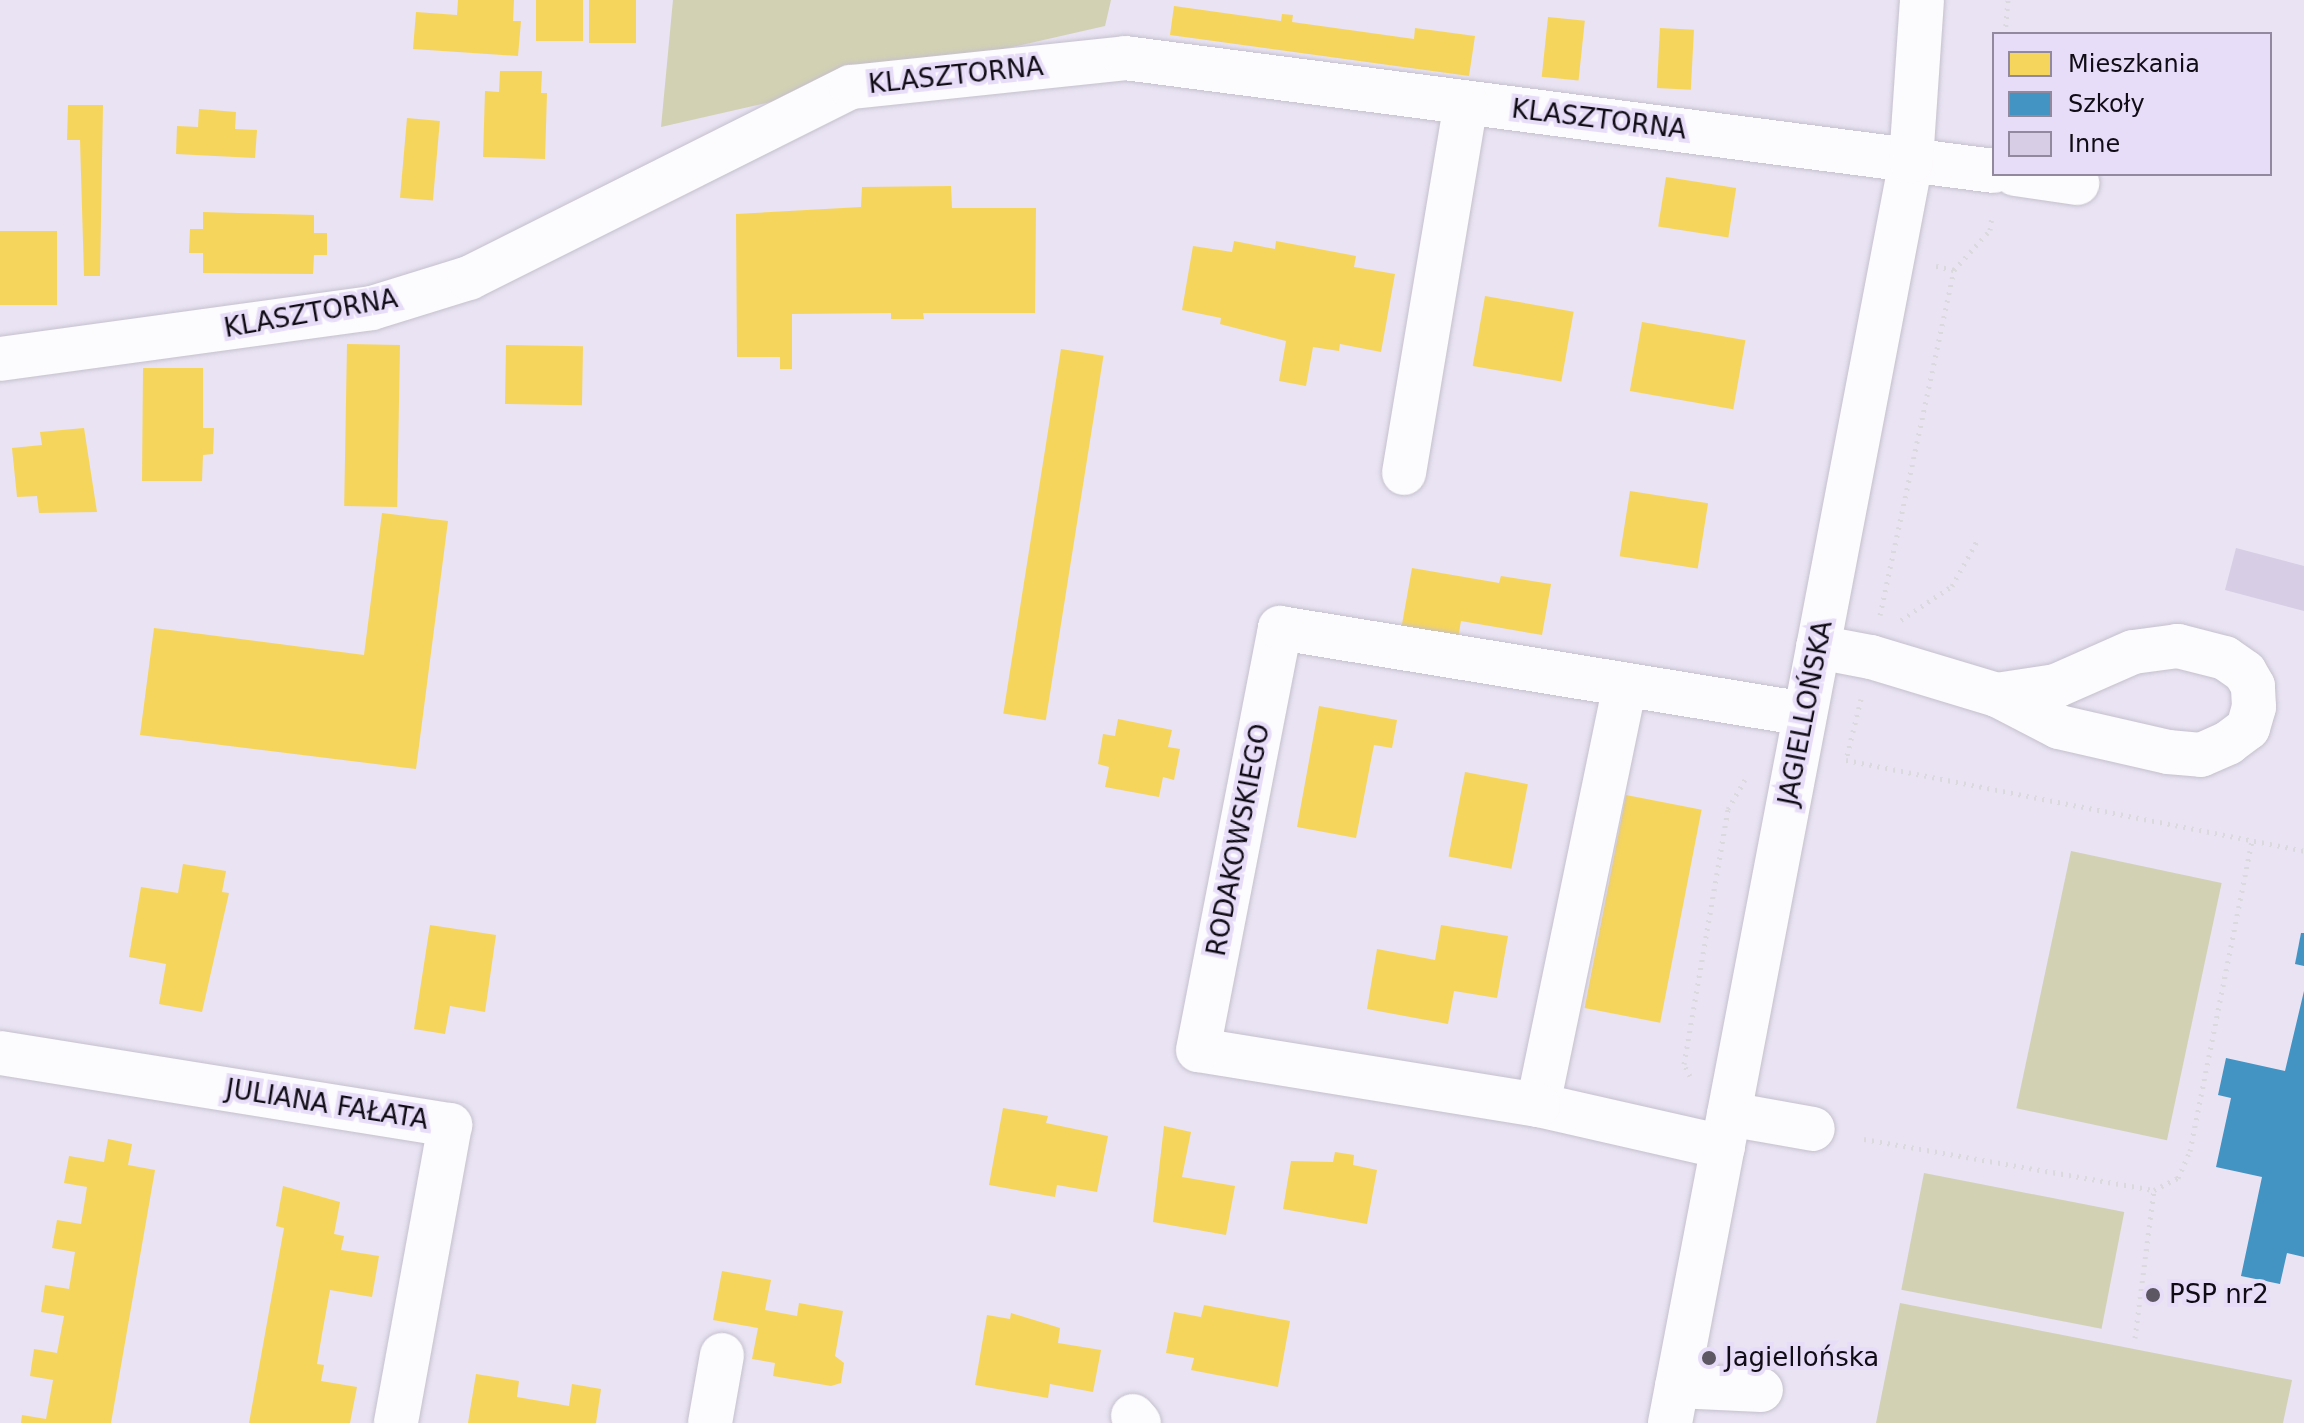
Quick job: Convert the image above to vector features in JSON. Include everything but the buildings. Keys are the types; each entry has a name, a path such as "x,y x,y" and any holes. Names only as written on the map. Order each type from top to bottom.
{"street":[{"name":"JAGIELLOŃSKA","path":"1673,1404 1911,161 1922,0"},
{"name":"KLASZTORNA","path":"0,359 304,320 372,308 469,278 851,87 1125,58 1911,161 2001,182 2077,183"},
{"path":"1404,473 1466,103"},
{"name":"RODAKOWSKIEGO","path":"1805,714 1280,628 1198,1050 1538,1105 1726,1131 1813,1129"},
{"path":"1818,647 1874,646 1997,695 2059,727 2201,755 2248,728 2254,707 2253,686 2245,672 2225,658 2178,646 2133,652 2056,686 1997,695"},
{"path":"1538,1105 1625,685"},
{"name":"JULIANA FAŁATA","path":"0,1053 450,1125 396,1423"},
{"path":"710,1423 722,1355"},
{"path":"1673,1404 1761,1390"}],"path":[{"path":"2005,32 2008,0"},
{"path":"2001,182 1990,230 1954,270 1874,646 1846,760 2304,851"},
{"path":"1874,646 1952,586 1978,539"},
{"path":"1690,1090 1684,1064 1728,809 1751,772"},
{"path":"1864,1139 2154,1190 2178,1178 2190,1151 2252,840"},
{"path":"2135,1338 2154,1190"}],"green space":[{"path":"673,0 1111,0 1105,26 661,127"},
{"path":"2071,851 2222,883 2167,1140 2016,1108"},
{"path":"1924,1173 2124,1212 2102,1329 1901,1290"},
{"path":"1900,1303 2292,1380 2283,1423 1876,1423"}],"place":[{"name":"PSP nr2","path":"2153,1295"},
{"name":"Jagiellońska","path":"1709,1358"}]}
